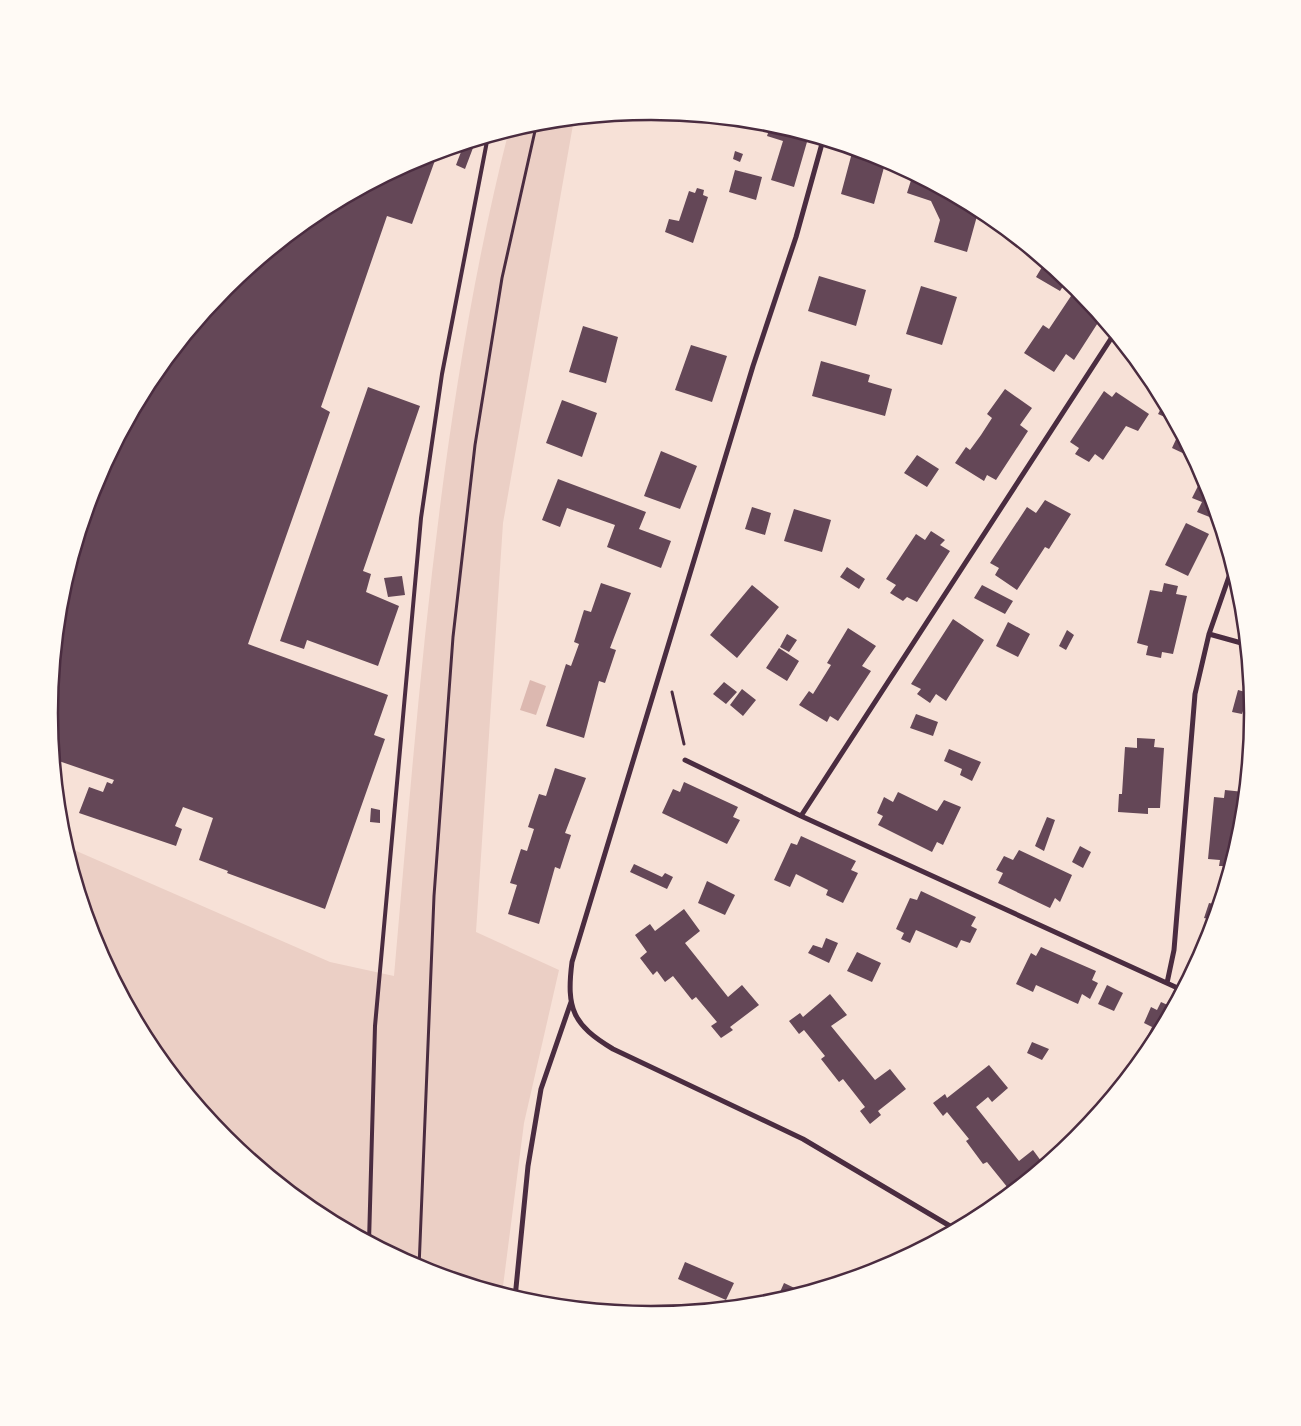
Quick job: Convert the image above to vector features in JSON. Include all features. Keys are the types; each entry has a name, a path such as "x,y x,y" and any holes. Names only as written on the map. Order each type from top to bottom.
{"street":[{"path":"822,145 796,237 753,366 572,962 569,982 571,1002 577,1019 590,1035 613,1050 802,1138 949,1226"},
{"path":"801,816 1110,339"},
{"path":"1167,983 1174,950 1195,694 1209,634 1228,580"},
{"path":"1209,634 1239,642"},
{"path":"685,760 801,816 1176,987"},
{"path":"516,1290 528,1166 541,1089 571,1002"}],"lane":[{"path":"369,1235 376,1026 421,518 442,374 487,143"}],"path":[{"path":"419,1259 434,896 453,637 476,445 500,288 535,131"},
{"path":"660,676 670,679 685,748 685,760"}],"shaded area":[{"path":"573,125 503,523 476,932 559,970 524,1123 503,1287 460,1275 424,1261 354,1227 290,1183 231,1132 180,1074 157,1042 137,1009 103,940 89,904 74,850 330,962 394,976 423,657 448,444 485,234 507,138"},
{"path":"530,680 546,686 536,715 520,710"}],"building":[{"path":"768,132 807,141 794,187 771,180 783,141 767,136"},
{"path":"473,147 465,169 456,165 462,151"},
{"path":"735,151 743,154 740,162 733,159"},
{"path":"851,155 884,168 874,204 841,194"},
{"path":"435,161 412,224 387,216 321,407 330,412 248,644 388,695 374,735 385,739 325,909 227,873 228,871 199,860 213,818 183,807 175,826 182,829 176,846 79,813 89,787 103,792 107,782 112,784 114,780 60,761 59,674 69,597 89,522 103,486 137,416 180,352 231,294 260,267 321,220 354,199 388,181"},
{"path":"735,170 762,177 756,200 729,192"},
{"path":"911,180 947,199 977,218 967,252 934,242 940,220 931,201 907,193"},
{"path":"697,188 704,190 703,195 708,197 693,243 665,232 669,219 679,221 689,191 695,193"},
{"path":"1042,268 1063,287 1060,291 1036,277"},
{"path":"819,276 866,290 856,326 808,311"},
{"path":"921,286 957,297 942,345 906,334"},
{"path":"1071,295 1097,324 1074,360 1066,354 1054,372 1024,353 1043,325 1049,329"},
{"path":"583,326 618,337 606,383 569,372"},
{"path":"691,345 727,356 712,402 675,390"},
{"path":"821,361 870,375 868,382 892,389 885,416 812,396"},
{"path":"368,387 420,406 363,571 371,574 366,592 399,606 378,666 307,640 304,649 280,641"},
{"path":"1005,389 1032,408 1020,425 1028,431 996,480 987,475 984,481 955,463 966,447 970,450 981,435 992,418 987,414"},
{"path":"1104,391 1112,397 1116,392 1149,414 1138,431 1126,426 1103,460 1095,454 1089,462 1075,454 1079,448 1070,442"},
{"path":"562,400 597,413 582,457 546,443"},
{"path":"1176,440 1183,453 1172,448"},
{"path":"661,451 697,466 680,509 644,496"},
{"path":"917,455 939,469 927,487 904,473"},
{"path":"558,479 646,512 639,529 671,541 661,568 607,547 615,525 567,508 560,527 542,520"},
{"path":"1198,486 1210,517 1197,512 1202,502 1192,498"},
{"path":"1045,500 1071,514 1049,549 1045,547 1017,590 995,575 999,568 990,563 1027,507 1036,513"},
{"path":"752,507 771,513 765,535 745,529"},
{"path":"794,509 831,520 822,552 784,541"},
{"path":"1186,523 1209,534 1188,576 1165,565"},
{"path":"931,531 945,540 940,545 950,551 917,602 907,597 903,601 890,593 896,585 886,579 916,534 925,540"},
{"path":"847,567 865,579 859,589 840,577"},
{"path":"402,576 405,595 388,597 384,578"},
{"path":"601,583 631,593 610,648 616,650 605,683 599,681 584,738 546,726 566,664 571,666 579,644 574,642 584,610 591,612"},
{"path":"1164,583 1178,586 1176,594 1187,596 1173,654 1162,652 1161,658 1146,655 1148,646 1137,643 1150,590 1162,592"},
{"path":"752,585 779,607 737,658 710,635"},
{"path":"982,585 1013,601 1005,614 974,598"},
{"path":"953,619 984,640 946,701 936,694 930,703 917,694 921,689 911,684"},
{"path":"1008,622 1030,634 1018,657 996,646"},
{"path":"848,628 876,646 862,666 871,671 838,721 830,716 827,722 799,705 809,691 813,694 831,665 827,663"},
{"path":"1067,630 1074,635 1066,650 1059,646"},
{"path":"787,634 797,640 789,652 780,647"},
{"path":"779,648 799,661 787,681 766,668"},
{"path":"724,682 737,692 726,704 713,694"},
{"path":"742,689 756,700 743,716 730,705"},
{"path":"1238,690 1243,691 1244,709 1242,714 1232,712"},
{"path":"916,714 938,722 933,736 910,728"},
{"path":"1137,738 1155,739 1154,747 1164,748 1160,808 1148,808 1148,814 1118,812 1119,794 1122,794 1125,747 1137,748"},
{"path":"949,749 981,762 972,781 960,775 962,769 944,761"},
{"path":"555,768 586,778 565,833 571,835 560,869 555,867 539,924 508,914 517,885 510,883 521,849 527,851 534,829 528,827 539,794 546,796"},
{"path":"684,782 738,807 733,817 740,820 727,844 662,813 673,789 680,792"},
{"path":"1225,790 1238,791 1232,829 1223,866 1219,866 1220,860 1208,859 1214,797 1224,798"},
{"path":"898,792 937,811 944,800 961,807 943,845 937,842 932,852 878,825 883,816 877,813 884,797 893,802"},
{"path":"371,808 380,810 380,823 370,822"},
{"path":"1047,817 1055,820 1044,851 1035,846"},
{"path":"801,836 856,861 851,870 858,873 843,903 826,895 828,890 796,874 790,887 774,880 791,843 797,845"},
{"path":"1080,846 1091,852 1083,868 1072,862"},
{"path":"1019,850 1072,875 1060,902 1055,898 1050,908 998,883 1003,873 996,870 1004,856 1013,860"},
{"path":"634,864 662,877 665,873 673,877 667,889 630,872"},
{"path":"707,881 735,895 725,915 698,903"},
{"path":"921,891 976,917 971,926 977,929 970,943 961,940 957,948 916,930 910,943 901,939 904,933 896,929 910,898 917,900"},
{"path":"1209,903 1212,904 1206,919 1204,918"},
{"path":"684,909 700,931 685,943 728,997 742,985 759,1005 730,1027 733,1030 721,1038 711,1026 717,1022 696,997 692,1000 673,976 665,982 657,971 653,975 640,958 647,952 635,935 650,924 655,931"},
{"path":"826,938 838,943 829,963 808,953 813,945 822,948"},
{"path":"1041,947 1096,971 1092,980 1098,983 1090,999 1082,994 1078,1004 1036,985 1033,992 1016,984 1031,953 1036,956"},
{"path":"857,952 881,963 872,982 847,971"},
{"path":"1107,985 1123,993 1114,1011 1098,1004"},
{"path":"830,994 847,1015 831,1026 875,1080 890,1069 906,1089 878,1111 881,1115 870,1124 860,1111 865,1107 843,1079 839,1082 821,1059 825,1056 804,1030 799,1034 789,1021 800,1013 803,1017"},
{"path":"1161,1002 1167,1005 1147,1037 1152,1027 1144,1023 1151,1007 1157,1010"},
{"path":"1032,1042 1049,1049 1042,1060 1027,1053"},
{"path":"989,1065 1008,1088 992,1102 988,1097 976,1107 1019,1161 1033,1150 1040,1160 1007,1186 987,1162 983,1164 966,1141 969,1139 947,1112 943,1116 933,1103 945,1094 947,1098"},
{"path":"685,1262 734,1283 726,1300 678,1279"},
{"path":"784,1283 795,1288 780,1292"}]}
